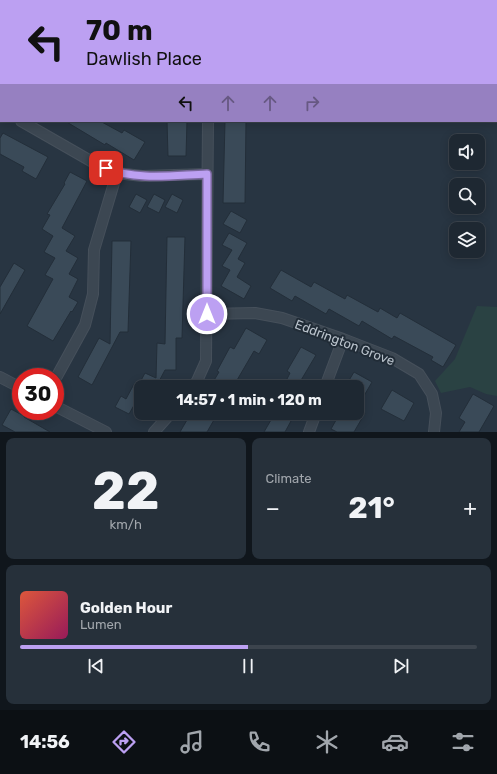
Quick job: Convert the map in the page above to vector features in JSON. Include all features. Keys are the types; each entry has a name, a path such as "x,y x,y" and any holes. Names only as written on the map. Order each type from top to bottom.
{"street":[{"path":"23,122 96,164 117,173 142,176 207,174"},
{"path":"197,380 206,361 208,122"},
{"path":"61,368 85,326 93,294 94,250 117,173"},
{"name":"Eddrington Grove","path":"207,314 254,313 282,318 392,358 419,374 432,394 436,413 434,432"},
{"path":"328,380 343,339"},
{"path":"0,377 12,383"},
{"path":"64,411 106,432"},
{"path":"154,432 165,420"},
{"path":"309,432 313,420"}],"green space":[{"path":"477,306 497,307 497,396 486,394 470,387 441,393 435,381 455,359"}],"building":[{"path":"67,122 102,122 122,133 124,130 145,142 134,160 106,143 105,145"},
{"path":"167,122 187,122 186,156 168,156"},
{"path":"225,122 246,122 245,203 223,203"},
{"path":"3,133 48,157 36,179 22,171 24,167 0,154 0,138"},
{"path":"70,172 87,181 62,228 75,236 66,251 78,258 69,274 78,279 69,297 78,302 53,341 27,326 53,279 45,275 55,258 44,252 53,236 42,229 50,215 47,214 65,184 64,183"},
{"path":"136,194 147,200 140,213 129,207"},
{"path":"154,194 165,200 159,213 147,207"},
{"path":"172,194 183,200 177,213 165,207"},
{"path":"231,211 247,220 240,233 223,224"},
{"path":"229,233 247,243 238,259 245,263 237,277 251,286 244,299 221,286 230,270 222,266 232,250 222,245"},
{"path":"167,237 185,237 182,338 176,338 176,370 165,370 160,380 141,380 145,373 156,378 157,343 165,344"},
{"path":"112,241 131,241 128,332 120,332 92,385 78,377 99,338 110,344"},
{"path":"14,263 25,270 0,314 0,287"},
{"path":"281,270 311,287 314,282 345,299 347,295 378,312 380,308 397,318 400,313 456,345 443,367 431,360 433,357 394,336 392,339 362,321 359,326 329,309 326,314 295,296 292,301 270,288"},
{"path":"246,328 267,340 259,354 254,351 237,380 214,380 219,372 217,371 230,347 234,349"},
{"path":"301,347 316,355 301,380 286,380 290,373 287,371"},
{"path":"354,372 372,382 364,396 364,380 349,380"},
{"path":"134,384 134,405 129,414 115,407 121,396 126,399"},
{"path":"392,390 414,403 404,421 381,409"},
{"path":"473,394 494,406 479,432 459,432 465,422 459,418"},
{"path":"11,409 12,420 29,420 50,432 15,432 2,425"},
{"path":"187,420 214,420 207,432 180,432"},
{"path":"271,420 291,421 285,432 264,432"},
{"path":"336,420 361,420 354,432 337,432 331,429"}],"route":[{"path":"106,168 117,173 142,176 207,174 207,314"}]}
